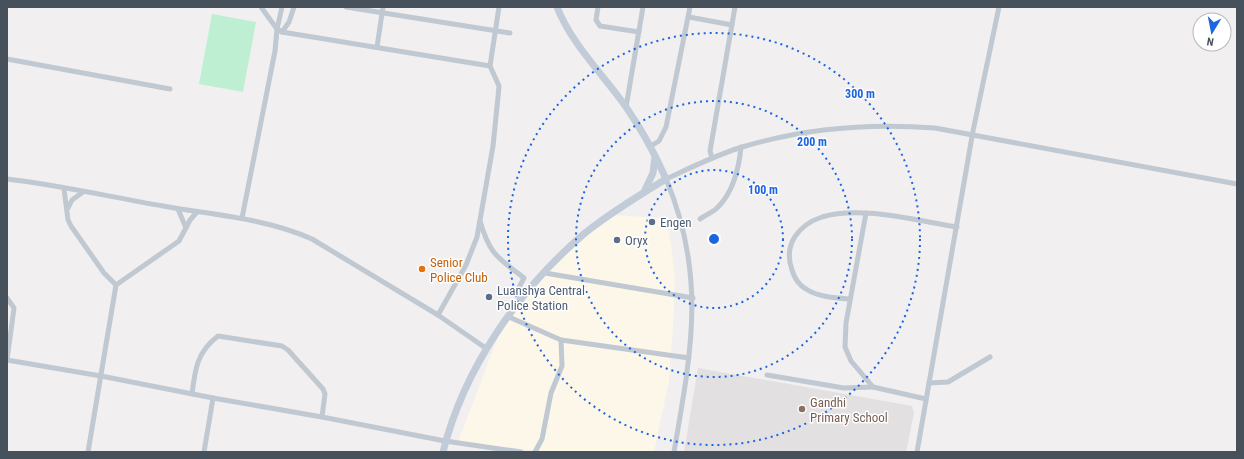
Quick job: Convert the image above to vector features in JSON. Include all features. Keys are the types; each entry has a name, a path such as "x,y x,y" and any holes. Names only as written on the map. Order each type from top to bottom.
{"main road":[{"path":"443,452 445,441 470,378 480,358 521,300 545,273 586,233 642,193 666,179 652,148 626,107 575,40 557,7"},
{"path":"642,193 649,184 653,173 655,161 652,148"}],"street":[{"path":"261,7 279,30 490,66"},
{"path":"242,218 273,66 282,7"},
{"path":"279,30 289,22 294,7"},
{"path":"346,7 382,10 510,33"},
{"path":"438,315 470,257 477,237 493,146 498,97 499,86 490,66 499,7"},
{"path":"598,7 596,20 600,26 639,32"},
{"path":"626,107 643,7"},
{"path":"652,148 659,140 666,127 690,7"},
{"path":"712,158 710,151 735,7"},
{"path":"917,452 973,135 999,7"},
{"path":"377,47 382,10"},
{"path":"689,17 732,25"},
{"path":"7,59 170,89"},
{"path":"674,452 689,358 693,298 690,262 683,224 666,179 712,158 772,139 808,132 870,126 935,128 1237,184"},
{"path":"700,219 718,208 731,188 740,160 741,148"},
{"path":"7,179 178,209 242,218 299,233 312,239 438,315 487,349"},
{"path":"64,189 68,208 68,220 77,236 104,273 116,285"},
{"path":"68,208 72,200 84,192"},
{"path":"178,209 186,228"},
{"path":"88,452 116,285 179,241 197,212"},
{"path":"850,299 818,294 806,289 793,275 790,265 790,242 798,232 815,220 848,213 866,213 957,227"},
{"path":"866,213 844,335 845,347 850,361 872,387"},
{"path":"480,219 486,240 492,251 524,278 517,291 521,300"},
{"path":"545,273 693,298"},
{"path":"7,298 14,308 7,360 101,376 445,441 521,452"},
{"path":"509,317 561,340 689,358"},
{"path":"192,394 198,359 207,344 218,336 282,346 288,350 324,389 325,394 322,417"},
{"path":"535,452 542,439 550,393 562,366 561,340"},
{"path":"929,383 948,382 990,357"},
{"path":"767,375 844,388 872,387 926,399"},
{"path":"204,452 213,398"}],"shaded area":[{"path":"611,215 666,218 671,245 675,277 669,381 654,452 550,452 458,442 505,318 559,259"},
{"name":"Gandhi Primary School","path":"698,368 912,406 914,413 906,452 684,452"}],"green space":[{"path":"212,14 256,22 243,92 199,84"}],"place":[{"name":"Engen","path":"652,222"},
{"name":"Oryx","path":"617,240"},
{"name":"Senior Police Club","path":"422,269"},
{"name":"Luanshya Central Police Station","path":"489,297"},
{"name":"Gandhi Primary School","path":"802,409"}]}
